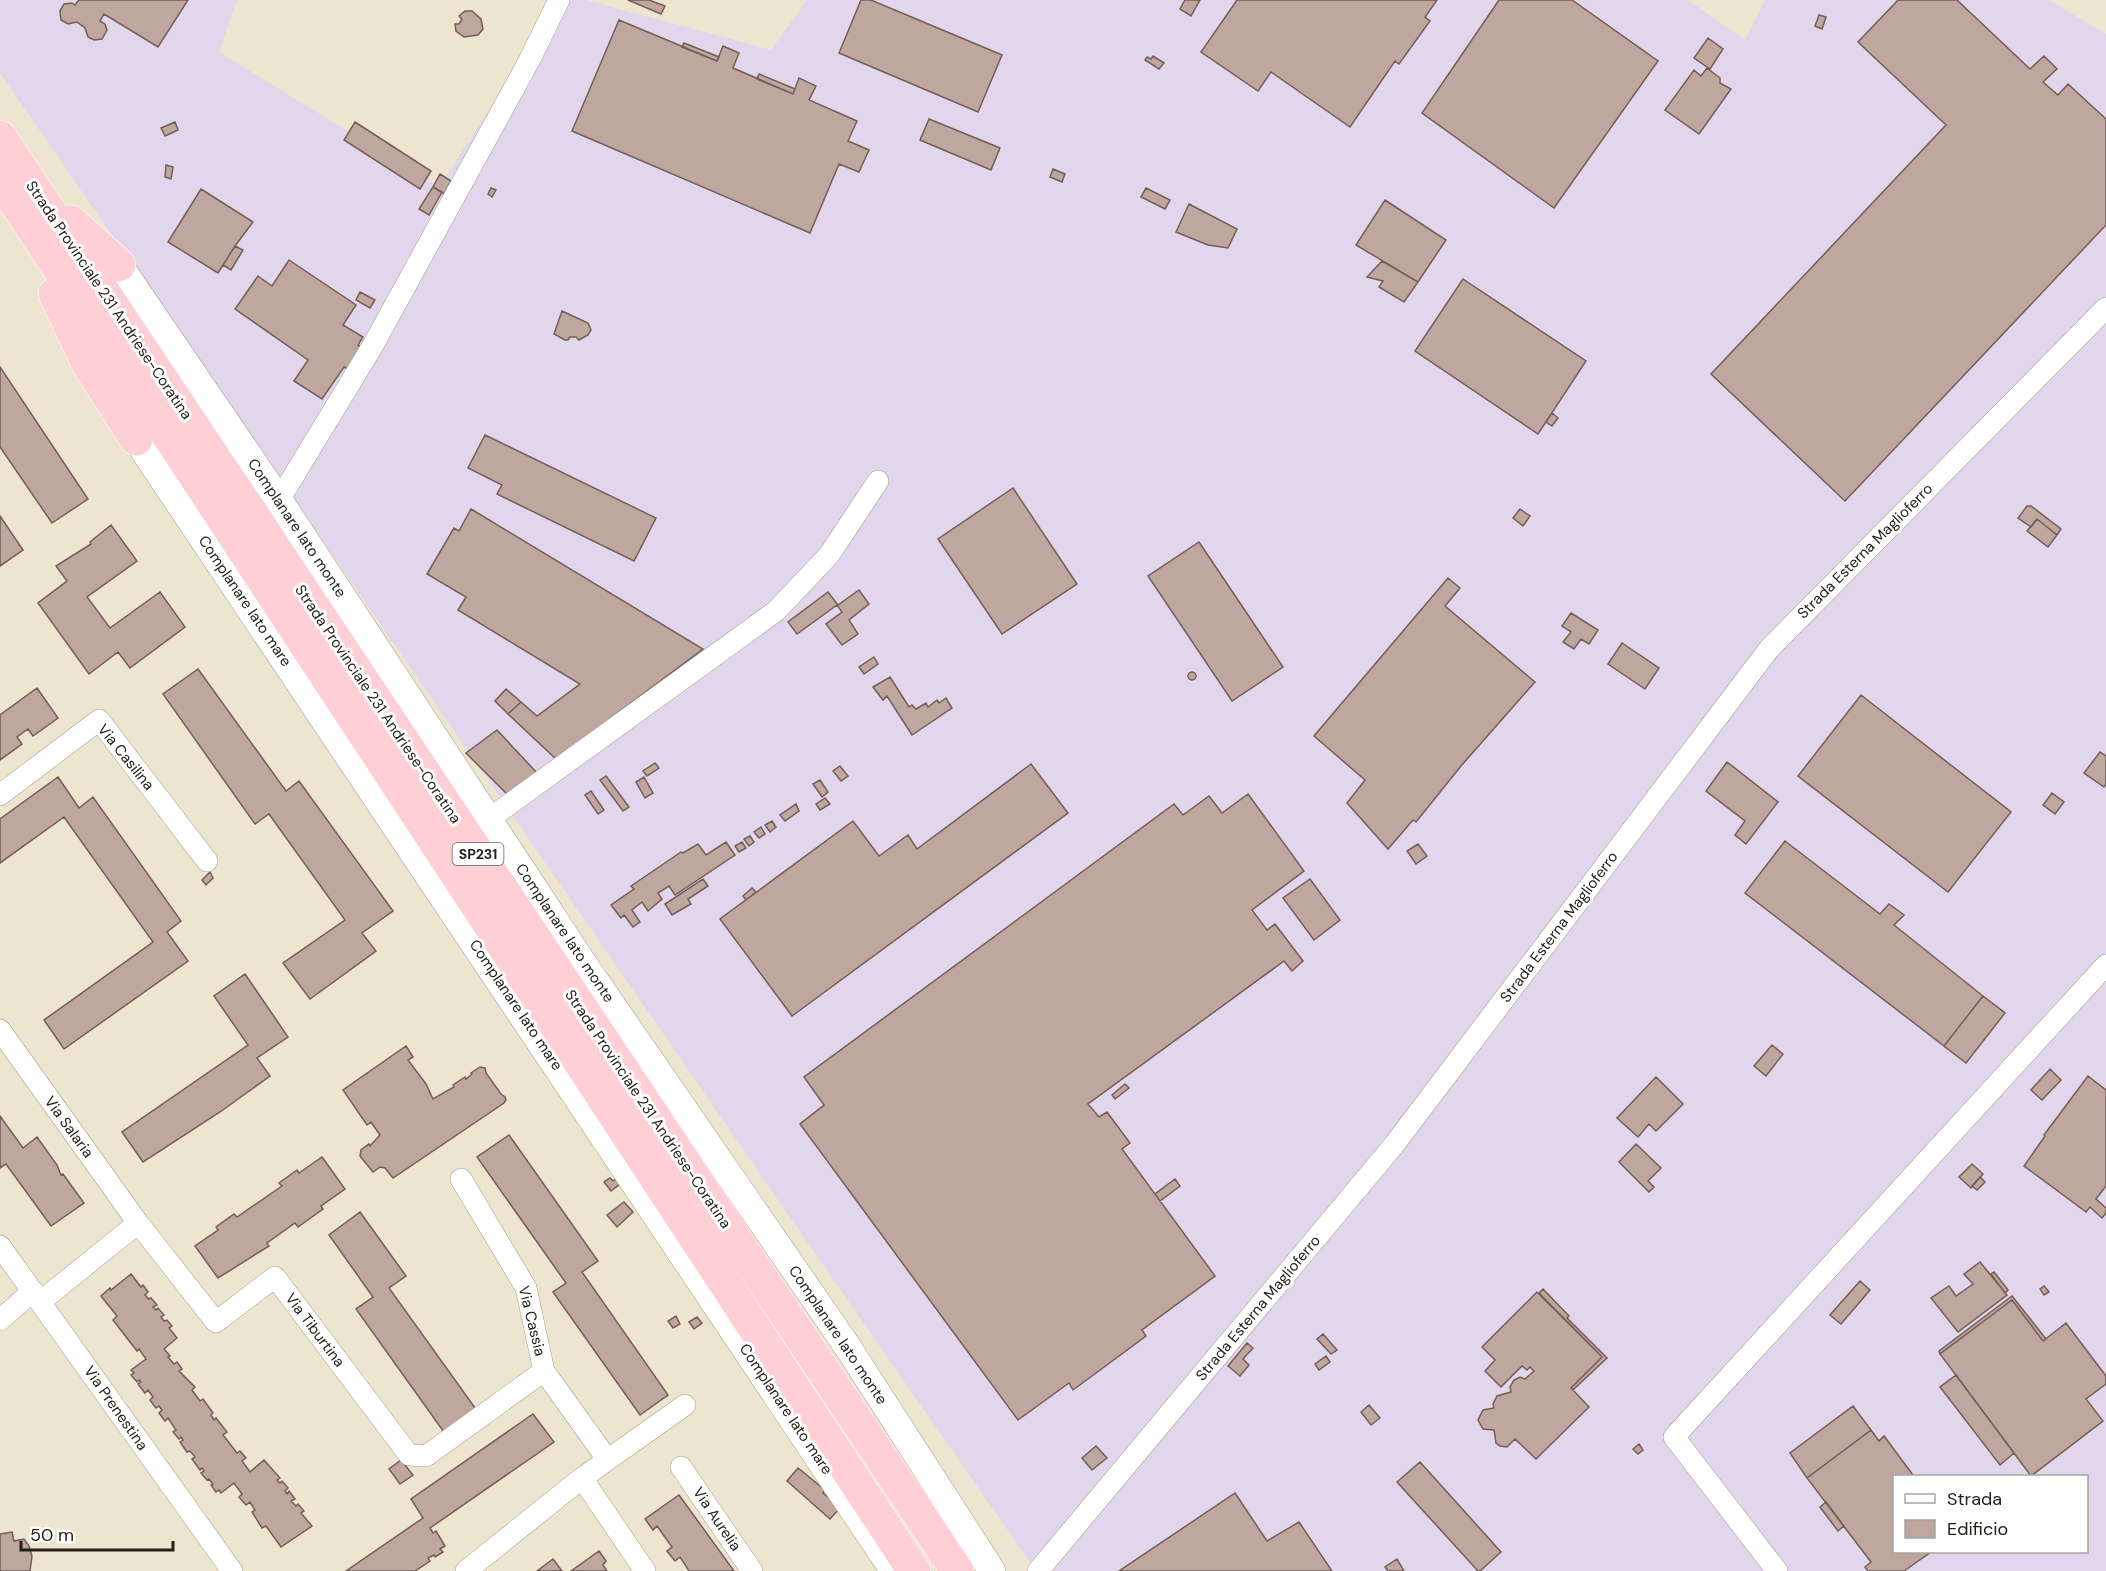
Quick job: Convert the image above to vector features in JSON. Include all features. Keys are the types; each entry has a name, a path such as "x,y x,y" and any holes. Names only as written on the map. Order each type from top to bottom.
{"highway":[{"name":"Strada Provinciale 231 Andriese-Coratina","path":"0,137 957,1571"},
{"name":"Strada Provinciale 231 Andriese-Coratina","path":"2,183 914,1571"},
{"path":"2,183 88,364 136,439"},
{"path":"36,192 119,265"}],"street":[{"path":"279,500 372,347 529,61 559,0"},
{"name":"Complanare lato monte","path":"119,265 279,500 588,970 847,1346 993,1571"},
{"name":"Strada Esterna Maglioferro","path":"1038,1571 1394,1145 1769,649 2106,308"},
{"name":"Complanare lato mare","path":"136,439 894,1571"},
{"path":"489,819 776,611 830,555 878,481"},
{"name":"Via Casilina","path":"0,795 99,720 207,861"},
{"path":"1777,1571 1674,1437 2106,965"},
{"name":"Via Salaria","path":"0,1030 138,1223"},
{"name":"Via Cassia","path":"461,1179 526,1288 544,1371 607,1459"},
{"path":"0,1320 138,1223"},
{"name":"Via Tiburtina","path":"138,1223 216,1322 275,1277 409,1455 426,1456 544,1371"},
{"name":"Via Prenestina","path":"0,1246 232,1571"},
{"path":"466,1571 607,1459 685,1405"},
{"name":"Via Aurelia","path":"681,1467 752,1571"},
{"path":"582,1478 645,1571"}],"shaded area":[{"path":"0,0 237,0 219,52 439,187 561,0 585,0 771,50 807,0 1688,0 1745,40 1765,0 2049,0 2106,34 2106,1571 1036,1571 0,73"}],"building":[{"path":"79,0 188,0 158,47 104,14 100,21 105,24 107,30 102,39 94,40 88,37 85,28 77,22 68,24 61,20 60,11 64,4 75,5"},
{"path":"628,0 649,0 665,6 661,14"},
{"path":"861,0 871,0 1002,55 978,112 839,53"},
{"path":"1185,0 1200,0 1191,16 1180,9"},
{"path":"1237,0 1437,0 1425,17 1430,21 1399,64 1395,61 1350,127 1271,72 1258,91 1201,52"},
{"path":"1499,0 1572,0 1658,61 1554,208 1422,113"},
{"path":"1898,0 1957,0 2030,69 2044,56 2057,69 2043,82 2058,95 2068,84 2106,119 2106,225 1845,501 1711,374 1946,125 1858,42"},
{"path":"465,11 472,11 481,19 483,29 478,35 464,37 456,31 455,24 459,24 462,19 459,16"},
{"path":"1819,15 1826,17 1822,29 1815,26"},
{"path":"619,20 717,61 723,46 739,53 733,68 793,94 799,78 816,86 809,100 857,121 848,141 869,150 859,172 839,164 810,233 572,131"},
{"path":"1708,38 1723,49 1710,69 1694,58"},
{"path":"684,43 719,57 717,61 682,47"},
{"path":"1153,56 1164,63 1159,69 1145,60"},
{"path":"1707,68 1720,78 1720,83 1731,89 1699,134 1665,110 1694,70 1701,76"},
{"path":"759,74 795,89 793,94 757,79"},
{"path":"929,119 1000,148 991,170 920,140"},
{"path":"175,122 178,130 165,136 161,128"},
{"path":"355,122 431,171 420,189 344,140"},
{"path":"166,165 173,167 171,179 165,177"},
{"path":"1053,169 1065,174 1062,182 1050,177"},
{"path":"440,174 451,181 444,194 433,187"},
{"path":"433,187 442,192 429,215 419,209"},
{"path":"491,188 496,190 492,197 488,194"},
{"path":"1146,188 1170,200 1165,209 1141,197"},
{"path":"201,189 253,222 218,273 168,242"},
{"path":"1385,200 1446,240 1418,282 1356,245"},
{"path":"1189,204 1237,229 1228,248 1208,245 1176,232"},
{"path":"235,246 243,250 231,270 223,265"},
{"path":"289,260 356,305 343,325 363,337 358,345 361,347 348,369 344,367 322,399 294,381 308,360 235,309 258,276 272,286"},
{"path":"1382,261 1418,282 1404,302 1379,287 1383,281 1367,277"},
{"path":"1463,279 1586,361 1538,434 1415,351"},
{"path":"360,292 375,300 370,308 356,300"},
{"path":"562,311 588,323 591,330 588,335 579,340 576,337 570,337 565,340 554,334"},
{"path":"0,367 88,499 52,523 0,447"},
{"path":"1552,413 1558,418 1552,426 1546,422"},
{"path":"485,435 656,518 634,561 497,494 502,485 468,468"},
{"path":"1013,488 1077,584 1002,634 938,539"},
{"path":"2027,506 2031,506 2061,529 2057,535 2037,519 2031,527 2018,518"},
{"path":"471,509 703,649 556,759 508,714 521,702 537,716 580,684 458,610 466,597 427,574 454,528 459,531"},
{"path":"1520,509 1530,516 1523,526 1513,518"},
{"path":"0,516 23,550 0,566"},
{"path":"2037,519 2057,535 2048,547 2027,531"},
{"path":"111,525 137,561 87,597 110,628 160,592 185,627 130,668 118,652 89,674 38,603 67,581 56,566 91,544 90,542"},
{"path":"1199,542 1283,667 1232,701 1148,576"},
{"path":"1448,578 1460,588 1445,606 1535,682 1461,766 1416,822 1413,820 1388,849 1347,803 1365,780 1314,736"},
{"path":"859,590 869,604 849,620 858,634 842,645 826,624 842,612 837,605 797,634 788,622 828,592 838,605"},
{"path":"1571,613 1598,630 1589,644 1581,639 1574,649 1563,642 1571,632 1562,626"},
{"path":"1622,643 1659,668 1645,689 1608,664"},
{"path":"874,657 878,664 864,674 859,667"},
{"path":"198,669 286,791 299,781 393,911 362,933 376,951 310,999 283,963 345,920 269,814 255,824 163,694"},
{"path":"1192,672 1196,676 1192,680 1188,676"},
{"path":"890,677 909,707 912,705 916,709 926,703 928,707 937,700 939,703 946,698 952,708 912,735 887,696 883,700 873,687"},
{"path":"37,688 58,718 33,736 28,729 17,737 22,744 0,760 0,715"},
{"path":"506,689 521,702 508,714 495,701"},
{"path":"1861,695 2011,812 1948,892 1798,776"},
{"path":"497,730 538,774 507,794 466,753"},
{"path":"2100,752 2106,756 2106,784 2104,787 2084,773"},
{"path":"1727,762 1778,802 1746,844 1735,835 1745,821 1706,791"},
{"path":"655,763 659,768 647,776 643,771"},
{"path":"1031,764 1068,813 792,1016 720,919 853,821 879,856 908,835 917,849"},
{"path":"840,766 848,776 841,781 833,771"},
{"path":"606,776 629,807 623,811 600,780"},
{"path":"58,777 79,808 93,797 181,921 167,932 188,961 64,1049 44,1020 153,942 64,817 0,863 0,819"},
{"path":"644,777 653,793 645,798 636,782"},
{"path":"820,780 828,792 822,797 813,784"},
{"path":"591,791 604,810 598,814 585,795"},
{"path":"2052,793 2064,802 2055,814 2043,805"},
{"path":"1248,794 1304,871 1252,910 1267,930 1275,924 1303,961 1292,971 1284,961 1088,1104 1099,1117 1107,1112 1130,1143 1122,1149 1215,1276 1142,1330 1146,1336 1073,1390 1069,1383 1018,1420 800,1124 824,1105 804,1077 1174,804 1183,815 1209,796 1222,813"},
{"path":"825,798 830,804 820,810 816,804"},
{"path":"796,804 799,811 785,821 780,815"},
{"path":"772,821 776,827 770,832 765,825"},
{"path":"761,827 765,834 759,838 754,832"},
{"path":"750,836 754,842 749,846 744,839"},
{"path":"1785,841 1880,914 1889,904 1904,915 1894,925 1983,996 1944,1046 1745,893"},
{"path":"726,842 735,855 675,895 669,886 658,893 662,899 648,911 642,902 632,910 640,922 633,927 624,915 621,918 611,905 634,889 631,886 681,852 698,844 706,855"},
{"path":"742,842 746,848 739,852 735,846"},
{"path":"1418,844 1427,856 1416,864 1407,851"},
{"path":"210,872 213,878 206,885 202,880"},
{"path":"703,879 708,886 688,899 691,904 672,915 665,904"},
{"path":"1310,879 1340,920 1314,940 1283,898"},
{"path":"752,888 756,892 746,900 743,896"},
{"path":"245,974 288,1037 257,1058 270,1076 143,1162 122,1132 248,1045 214,996"},
{"path":"1983,996 2005,1013 1966,1063 1944,1046"},
{"path":"1772,1045 1783,1054 1766,1076 1754,1066"},
{"path":"406,1046 413,1057 408,1060 426,1084 433,1099 454,1087 453,1085 465,1077 466,1079 480,1067 485,1068 486,1073 506,1100 393,1178 385,1168 380,1167 373,1172 360,1156 361,1150 369,1144 370,1146 380,1135 371,1122 367,1125 343,1090"},
{"path":"2050,1069 2061,1080 2042,1100 2031,1090"},
{"path":"2088,1076 2106,1090 2106,1186 2096,1199 2106,1208 2106,1213 2102,1218 2090,1207 2086,1212 2024,1166"},
{"path":"1656,1077 1683,1104 1656,1131 1649,1124 1638,1137 1617,1118"},
{"path":"1125,1084 1129,1088 1115,1099 1112,1095"},
{"path":"0,1116 23,1148 37,1137 57,1165 61,1175 63,1174 84,1203 51,1226 6,1164 0,1168"},
{"path":"509,1135 598,1261 582,1272 668,1395 640,1415 553,1292 566,1283 477,1157"},
{"path":"1636,1144 1661,1168 1648,1181 1654,1187 1649,1192 1619,1162"},
{"path":"322,1157 345,1189 321,1206 323,1209 298,1227 295,1223 267,1243 269,1246 218,1278 195,1246 218,1230 216,1227 234,1214 237,1217 282,1186 279,1183 297,1170 299,1173"},
{"path":"1972,1164 1983,1174 1971,1188 1959,1177"},
{"path":"1980,1177 1985,1182 1977,1190 1972,1186"},
{"path":"610,1178 613,1181 616,1179 620,1184 611,1191 604,1182"},
{"path":"1175,1179 1180,1186 1160,1201 1155,1194"},
{"path":"624,1202 633,1212 617,1227 607,1215"},
{"path":"360,1212 406,1276 389,1288 478,1412 446,1435 356,1309 373,1297 329,1235"},
{"path":"1980,1262 2007,1295 1958,1332 1931,1298 1949,1286 1956,1296 1973,1284 1964,1274"},
{"path":"1994,1272 2008,1290 2005,1293 1991,1274"},
{"path":"131,1274 148,1292 145,1295 157,1305 153,1307 156,1310 158,1308 164,1315 161,1317 164,1321 167,1320 172,1326 169,1328 177,1338 164,1349 170,1356 168,1357 174,1364 177,1362 182,1369 179,1371 195,1387 192,1390 200,1401 203,1399 213,1413 211,1415 214,1420 216,1418 227,1432 223,1435 237,1453 240,1451 246,1458 242,1461 250,1472 264,1460 280,1478 277,1480 280,1483 282,1481 288,1488 285,1491 287,1494 289,1491 295,1499 291,1501 296,1506 298,1504 304,1511 301,1513 312,1526 281,1547 266,1526 262,1528 252,1512 255,1510 250,1502 246,1505 239,1497 242,1494 234,1483 221,1493 219,1490 216,1492 211,1485 213,1484 201,1473 204,1471 202,1468 200,1470 192,1459 195,1457 190,1451 187,1452 180,1442 183,1440 181,1437 179,1439 173,1432 176,1430 168,1418 165,1421 159,1413 162,1410 159,1406 156,1408 150,1400 153,1397 148,1390 145,1393 138,1384 141,1382 139,1380 137,1382 131,1375 134,1373 131,1370 146,1359 113,1320 117,1316 101,1296"},
{"path":"1860,1281 1870,1290 1841,1324 1830,1315"},
{"path":"2044,1286 2049,1292 2044,1295 2040,1289"},
{"path":"1543,1289 1569,1316 1567,1318 1607,1358 1573,1390 1571,1388 1602,1357 1539,1293"},
{"path":"1537,1292 1602,1357 1571,1388 1589,1407 1536,1459 1515,1439 1507,1447 1500,1446 1496,1443 1494,1430 1483,1429 1478,1420 1483,1410 1494,1408 1493,1404 1497,1396 1511,1392 1510,1387 1514,1380 1520,1377 1525,1379 1534,1371 1530,1367 1527,1370 1522,1366 1501,1387 1485,1371 1495,1360 1482,1347"},
{"path":"2012,1296 2046,1339 2043,1341 2012,1300 1940,1354 1939,1351"},
{"path":"2012,1300 2043,1341 2066,1323 2106,1376 2106,1384 2086,1399 2103,1421 2030,1475 1940,1354"},
{"path":"676,1316 680,1324 673,1328 668,1321"},
{"path":"697,1317 702,1323 694,1329 689,1322"},
{"path":"1323,1334 1337,1350 1331,1354 1317,1339"},
{"path":"1247,1343 1253,1348 1243,1359 1249,1365 1240,1376 1228,1366"},
{"path":"1326,1356 1330,1362 1319,1370 1315,1364"},
{"path":"1956,1375 2014,1453 2000,1465 1940,1387"},
{"path":"1369,1405 1380,1418 1371,1425 1361,1412"},
{"path":"1853,1406 1871,1430 1807,1478 1790,1453"},
{"path":"533,1414 554,1442 430,1528 433,1533 436,1531 445,1546 440,1549 443,1552 428,1558 430,1561 415,1571 346,1571 423,1518 411,1499"},
{"path":"1871,1430 1879,1441 1884,1436 1913,1475 1893,1475 1893,1553 1930,1553 1904,1571 1868,1571 1865,1567 1871,1562 1807,1478"},
{"path":"1639,1444 1643,1450 1638,1454 1633,1449"},
{"path":"1096,1446 1107,1458 1092,1470 1082,1458"},
{"path":"401,1460 413,1475 400,1484 389,1469"},
{"path":"1420,1462 1501,1552 1480,1571 1397,1482"},
{"path":"798,1468 825,1490 823,1493 841,1507 830,1519 787,1481"},
{"path":"1235,1493 1267,1541 1299,1522 1332,1571 1119,1571"},
{"path":"679,1495 734,1571 689,1571 680,1557 675,1561 667,1551 672,1547 657,1526 653,1530 645,1519"},
{"path":"1826,1502 1844,1526 1838,1531 1820,1507"},
{"path":"12,1532 14,1541 24,1539 29,1546 32,1556 30,1571 0,1571 0,1534"},
{"path":"599,1551 606,1561 603,1565 607,1571 571,1571"},
{"path":"553,1559 562,1571 537,1571"},
{"path":"1397,1559 1404,1571 1388,1571 1385,1567"}]}
